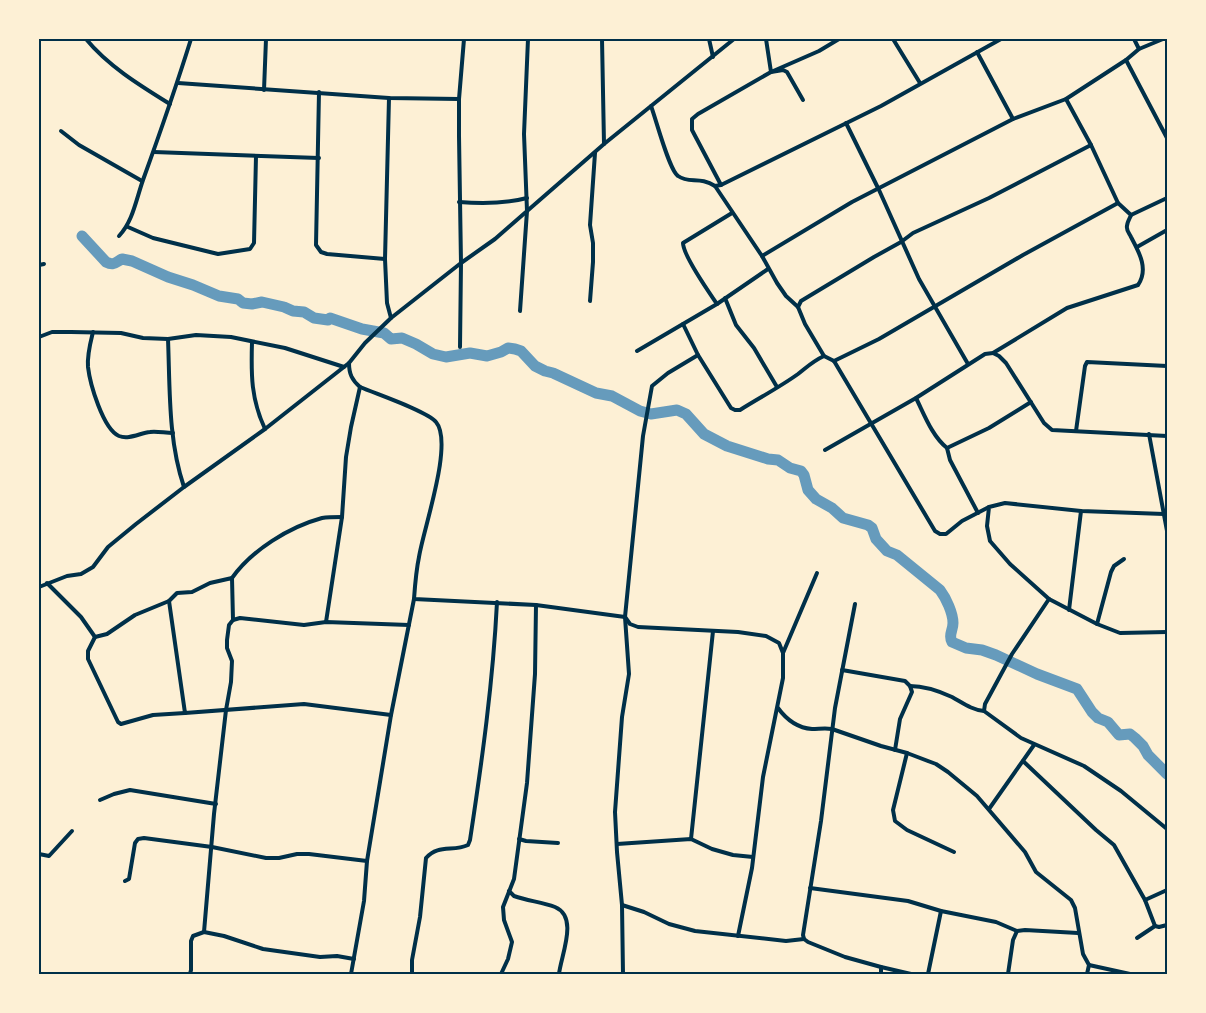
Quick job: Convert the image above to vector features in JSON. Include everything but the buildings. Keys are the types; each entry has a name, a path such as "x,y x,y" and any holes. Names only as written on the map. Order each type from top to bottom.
{"street":[{"path":"86,39 97,51 138,85 170,104"},
{"path":"119,236 128,226 142,181 178,83 191,39"},
{"path":"264,90 266,39"},
{"path":"460,347 459,99 464,39"},
{"path":"520,311 527,211 524,134 528,39"},
{"path":"602,39 604,144"},
{"path":"709,39 713,57"},
{"path":"39,587 87,571 93,567 108,547 184,487 265,430 349,363 365,342 391,318 461,262 495,239 604,144 734,39"},
{"path":"766,39 771,72"},
{"path":"721,185 692,130 692,120 698,114 771,72 819,51 839,39"},
{"path":"893,39 920,83"},
{"path":"715,186 721,185 881,106 1001,39"},
{"path":"1134,39 1139,49"},
{"path":"762,256 852,202 879,190 1012,119 1066,99 1126,60 1139,49 1163,39"},
{"path":"977,52 1012,119"},
{"path":"1126,60 1167,138"},
{"path":"771,72 782,70 787,72 803,100"},
{"path":"178,83 389,98 459,99"},
{"path":"318,92 316,245 321,252 327,254 385,259"},
{"path":"389,98 385,259 387,303 391,318"},
{"path":"1066,99 1091,145 1118,203 1132,215"},
{"path":"652,106 670,164 676,175 684,179 707,180 715,186 762,256 768,270 786,296 798,308 824,356 834,362 872,422 935,530 940,534 946,534 962,521 989,507 1006,503 1081,510 1164,514"},
{"path":"846,123 919,279 968,364"},
{"path":"61,131 79,145 142,181"},
{"path":"798,308 801,301 902,242 913,233 989,198 1091,145"},
{"path":"154,152 318,158"},
{"path":"590,302 593,243 590,226 595,153"},
{"path":"128,226 153,238 218,254 250,249 254,243 256,156"},
{"path":"459,202 506,203 527,198"},
{"path":"825,450 916,398 985,354 993,353 1067,308 1138,285 1141,281 1143,269 1127,228 1132,215 1167,198"},
{"path":"834,362 935,308 1023,255 1118,203"},
{"path":"717,304 692,264 683,247 683,243 732,212"},
{"path":"1136,247 1167,230"},
{"path":"637,351 717,304 768,270"},
{"path":"725,298 736,326 754,348 777,387"},
{"path":"683,324 698,355 731,408 735,410 740,410 798,374 811,362 824,356"},
{"path":"39,337 52,332 93,332 121,333 143,338 168,339 196,336 231,337 285,348 344,367"},
{"path":"93,332 89,348 88,366 103,417 112,431 127,438 150,432 173,433"},
{"path":"168,339 173,433 178,469 184,487"},
{"path":"252,342 252,389 257,412 265,430"},
{"path":"993,353 1006,363 1044,424 1052,430 1167,436"},
{"path":"623,974 622,905 616,803 622,717 629,674 625,617 643,436 652,386 668,373 698,355"},
{"path":"1076,431 1087,362 1167,366"},
{"path":"349,363 349,372 355,383 360,387 424,413 437,423 441,435 441,463 419,555 414,599 391,715 367,861 364,901 351,974"},
{"path":"326,622 342,517 346,457 360,387"},
{"path":"916,398 930,426 942,444 947,448 950,460 978,513"},
{"path":"947,448 989,428 1031,402"},
{"path":"1148,434 1167,531"},
{"path":"989,507 987,526 990,541 1010,564 1049,599 1097,624 1120,633 1167,632"},
{"path":"1069,610 1081,510"},
{"path":"233,620 232,578 240,566 259,549 283,534 323,518 342,517"},
{"path":"1097,624 1111,572 1114,566 1124,559"},
{"path":"783,653 817,573"},
{"path":"232,578 210,583 192,592 177,593 169,600 135,614 107,634 95,637 88,651 88,659 118,722 121,724 153,716 304,704 391,715"},
{"path":"48,583 81,617 95,637"},
{"path":"414,599 536,605 625,617 630,624 638,627 738,632 766,636 779,643 783,653 783,678 763,777 751,875 738,936"},
{"path":"984,711 985,704 1012,654 1049,599"},
{"path":"169,600 185,713"},
{"path":"412,974 412,960 420,917 426,858 431,852 468,846 470,840 495,653 497,602"},
{"path":"804,939 803,935 821,821 832,730 855,604"},
{"path":"501,974 512,942 504,920 503,907 514,879 527,783 535,674 536,605"},
{"path":"204,932 226,710 231,682 232,661 227,648 229,625 233,620 240,618 304,625 326,622 409,624"},
{"path":"691,839 713,631"},
{"path":"842,670 905,681 910,686 912,692 900,719 895,750"},
{"path":"910,686 920,686 934,690 951,696 968,707 984,711 1015,735 1084,766 1121,791 1167,829"},
{"path":"778,708 798,725 807,728 832,730 936,764 977,796 1025,852 1036,872 1071,900 1075,908 1083,954 1088,965 1087,974"},
{"path":"989,810 1034,745"},
{"path":"907,753 893,810 895,821 906,830 954,852"},
{"path":"1023,761 1114,845 1145,900 1155,926"},
{"path":"100,800 130,790 216,804"},
{"path":"39,854 49,856 72,830"},
{"path":"125,881 129,879 135,843 138,839 144,838 212,847 266,858 309,854 367,861"},
{"path":"519,839 558,844"},
{"path":"617,844 691,839 712,849 733,855 753,857"},
{"path":"810,888 908,901 940,911 996,922 1017,932 1026,930 1078,933"},
{"path":"1145,900 1167,890"},
{"path":"509,891 514,896 564,912 568,922 566,945 559,974"},
{"path":"622,905 644,912 669,924 695,931 786,941 804,939 845,957 882,968 912,974"},
{"path":"928,974 940,911"},
{"path":"1137,938 1155,926 1158,928 1167,925"},
{"path":"187,974 190,974 191,970 191,941 193,936 204,932 263,949 320,957 337,956 354,959"},
{"path":"1008,974 1013,940 1017,932"},
{"path":"1088,965 1130,974"},
{"path":"881,974 882,968"}],"waterway":[{"path":"82,236 106,262 111,264 122,259 132,261 219,296 238,299 243,303 262,302 284,307 293,311 304,312 314,318 328,320 330,318 362,329 384,333 391,339 402,338 433,354 446,357 470,353 487,356 508,348 515,349 521,351 535,366 596,393 612,396 640,411 651,414 677,410 686,414 704,434 727,446 768,459 778,460 790,468 801,471 808,490 816,499 832,508 843,518 868,525 872,528 876,539 887,551 897,555 940,590 947,601 952,615 953,623 950,637 952,642 966,648 982,650 996,655 1037,674 1077,689 1098,718 1108,722 1119,735 1130,734 1135,738 1148,755 1167,774"}]}
